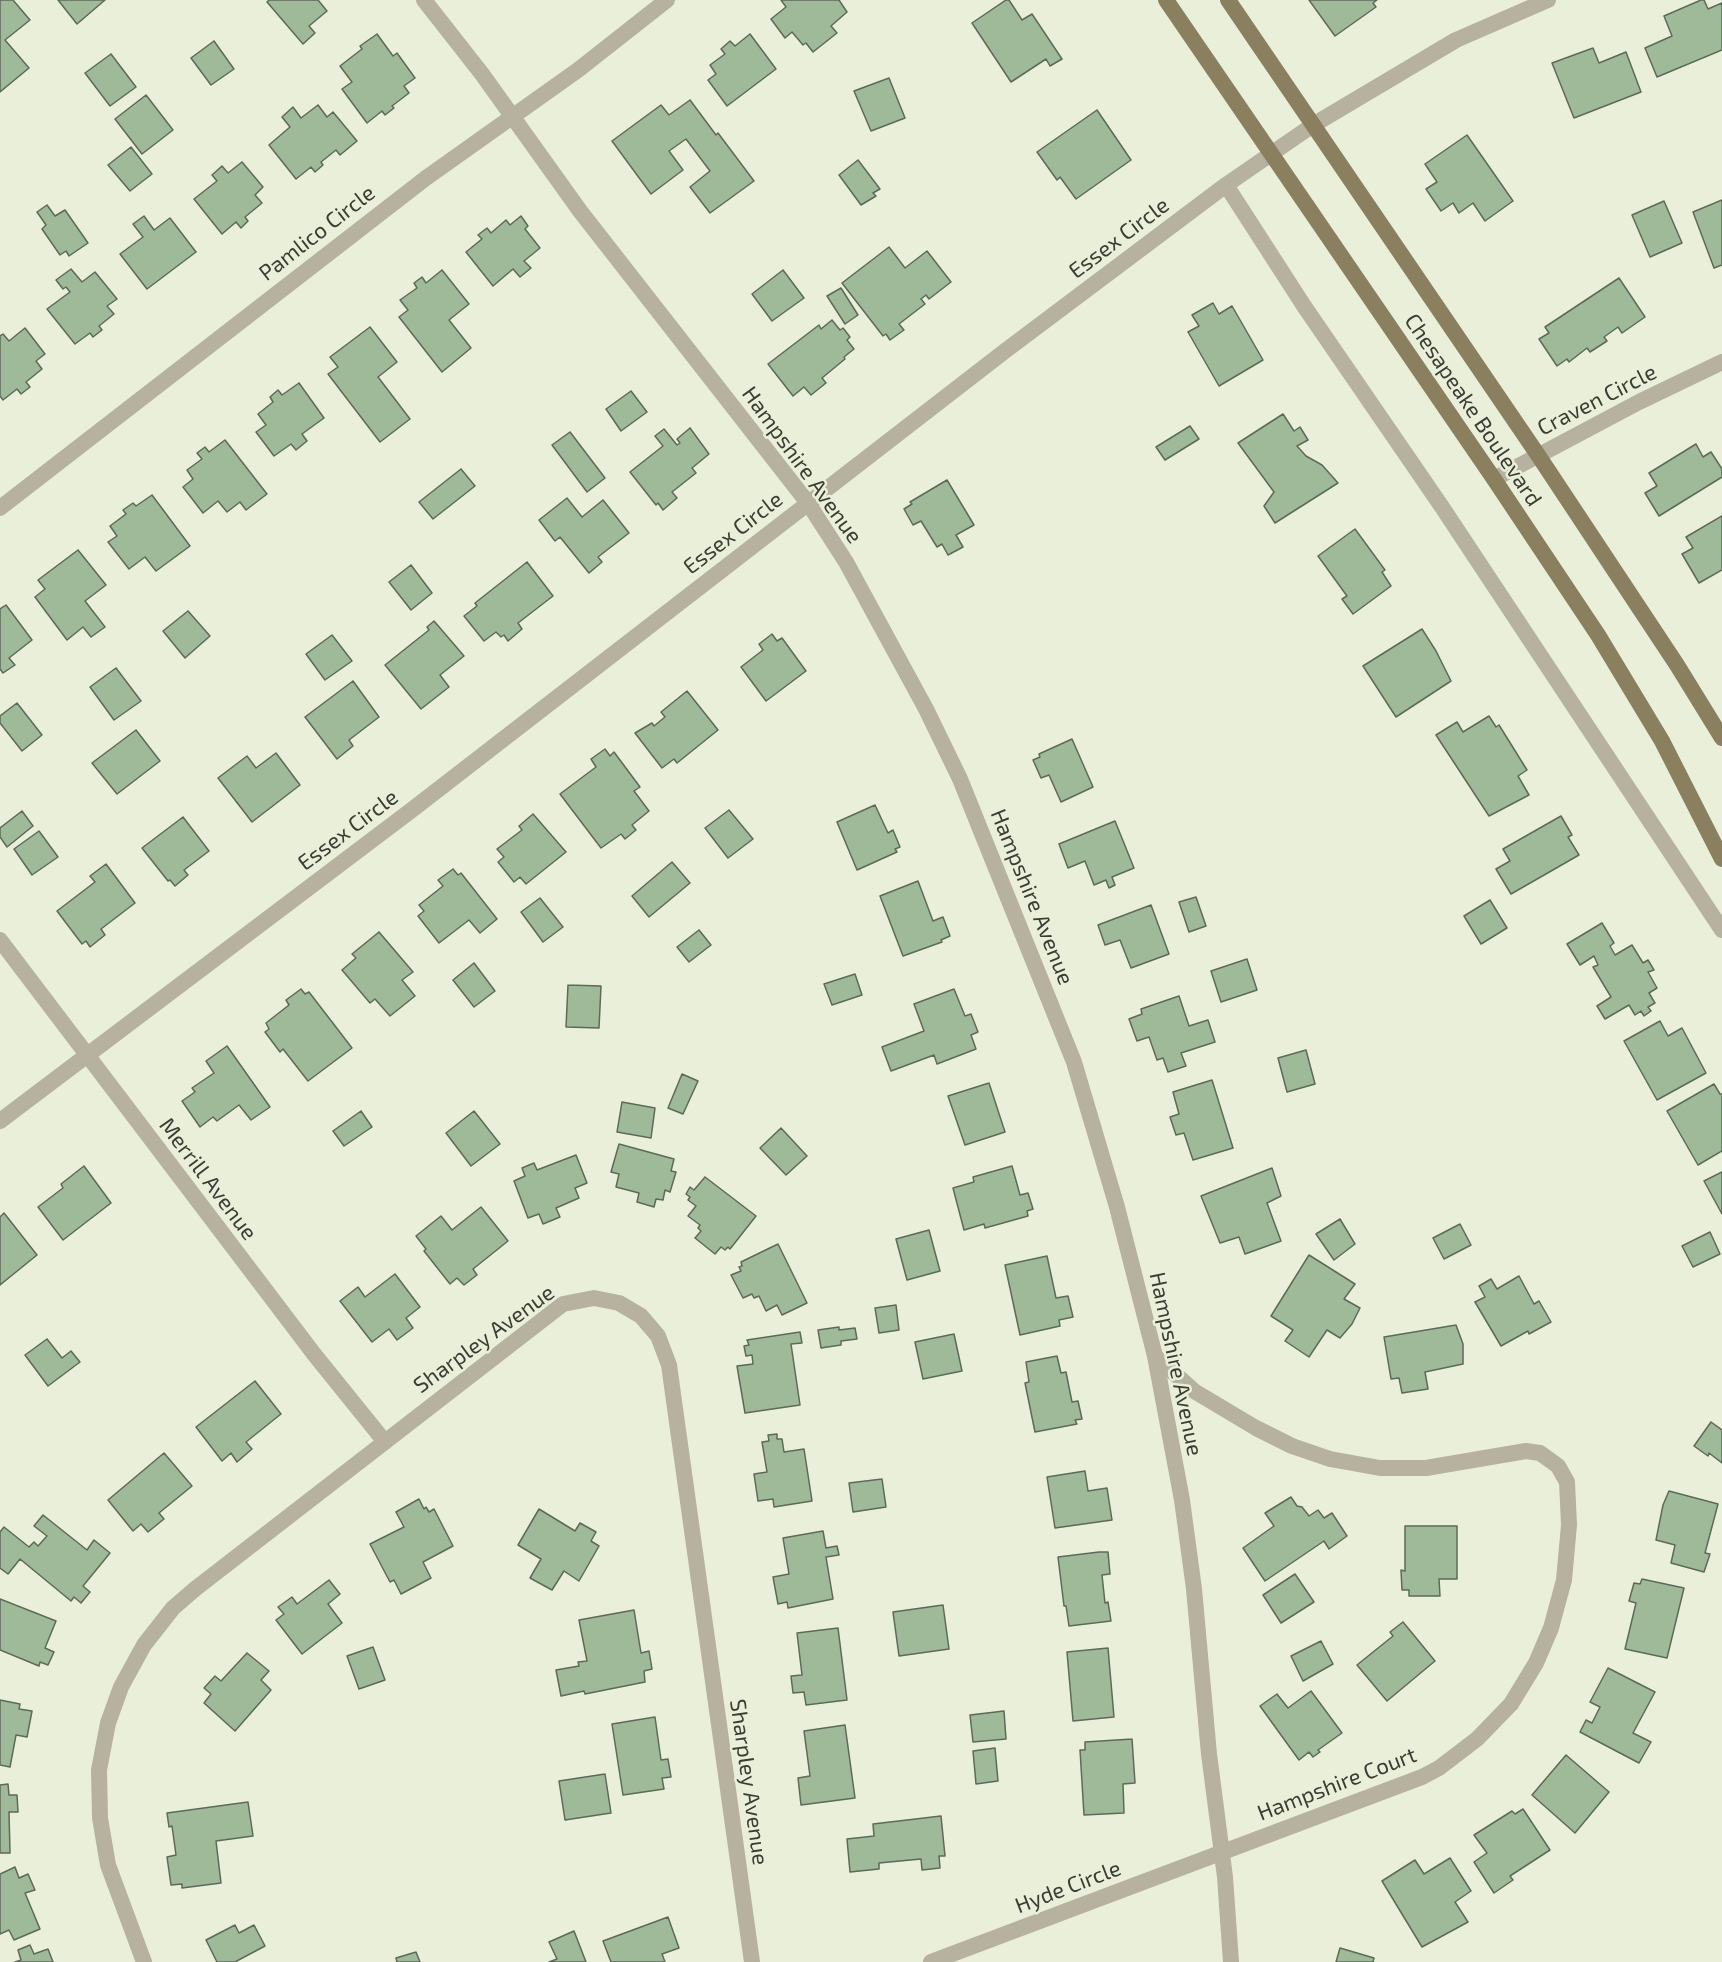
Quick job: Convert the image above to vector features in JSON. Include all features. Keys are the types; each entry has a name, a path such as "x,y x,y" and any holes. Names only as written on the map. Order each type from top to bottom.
{"main road":[{"name":"Chesapeake Boulevard","path":"1166,0 1494,479 1610,654 1718,837 1722,859"},
{"name":"Chesapeake Boulevard","path":"1228,0 1538,455 1677,665 1722,738"}],"street":[{"name":"Hampshire Avenue","path":"424,0 513,117 580,211 808,503 846,562 926,709 973,812 1074,1062 1117,1207 1155,1356 1182,1500 1194,1589 1231,1962"},
{"name":"Pamlico Circle","path":"0,508 416,185 578,70 667,0"},
{"name":"Essex Circle","path":"0,1121 413,809 808,503 1226,185 1313,125 1456,40 1548,0"},
{"path":"1226,185 1304,306 1442,507 1722,930"},
{"name":"Craven Circle","path":"1494,479 1639,402 1722,362"},
{"name":"Merrill Avenue","path":"0,940 314,1354 385,1442"},
{"name":"Sharpley Avenue","path":"144,1962 108,1865 99,1818 99,1770 108,1723 121,1687 144,1645 173,1608 195,1588 563,1304 594,1298 619,1303 641,1316 658,1336 669,1365 752,1962"},
{"name":"Hampshire Court","path":"1155,1356 1194,1391 1256,1428 1292,1446 1330,1459 1380,1468 1426,1468 1526,1451 1540,1453 1558,1466 1567,1482 1569,1525 1564,1580 1544,1646 1511,1704 1478,1739 1439,1768 1422,1777 1221,1854"},
{"name":"Hyde Circle","path":"931,1962 1221,1854"}],"building":[{"path":"0,0 13,0 30,20 5,40 29,68 0,92"},
{"path":"58,0 105,0 77,24"},
{"path":"269,0 318,0 327,11 309,26 315,33 303,44 267,2"},
{"path":"781,0 839,0 847,12 831,26 837,33 813,52 806,43 803,45 792,32 785,38 771,19 786,7"},
{"path":"1009,0 1022,20 1032,14 1062,59 1050,66 1046,59 1011,82 972,23"},
{"path":"1309,0 1377,0 1373,3 1376,7 1335,36"},
{"path":"1704,0 1708,9 1722,3 1722,50 1657,77 1645,48 1672,36 1664,16"},
{"path":"377,34 393,56 397,53 415,78 404,86 409,93 392,106 394,108 385,115 382,111 367,123 342,89 352,82 340,66 362,49 360,46"},
{"path":"750,34 776,69 727,106 708,80 716,74 710,65 725,54 721,49 730,41 735,46"},
{"path":"214,41 234,69 211,85 191,58"},
{"path":"1593,48 1599,63 1626,52 1641,92 1574,118 1552,63"},
{"path":"111,54 136,87 110,106 85,73"},
{"path":"889,78 905,118 871,131 854,91"},
{"path":"146,95 173,130 142,154 115,119"},
{"path":"690,100 754,181 710,213 690,187 710,171 686,139 669,151 683,170 651,194 612,141 661,105 669,115"},
{"path":"318,105 327,117 333,112 357,141 340,155 336,150 321,162 323,165 315,172 311,167 296,179 269,145 290,127 282,117 293,107 301,118"},
{"path":"1097,110 1131,160 1076,199 1060,177 1057,180 1037,152"},
{"path":"1467,135 1513,201 1485,221 1473,203 1459,213 1453,203 1441,211 1426,189 1437,182 1425,164"},
{"path":"131,147 152,174 130,191 108,165"},
{"path":"858,160 880,189 873,193 876,196 861,205 839,175"},
{"path":"242,162 263,187 255,195 262,203 245,217 248,221 241,228 236,222 222,234 194,199 217,181 212,175 222,166 228,173"},
{"path":"1722,200 1722,265 1714,268 1693,212"},
{"path":"1664,201 1682,243 1650,257 1632,215"},
{"path":"47,205 55,216 65,210 88,243 69,256 66,251 60,255 42,229 46,225 37,212"},
{"path":"144,216 154,230 170,218 196,252 147,289 120,254 143,237 133,224"},
{"path":"521,216 528,226 525,229 540,248 524,261 531,268 520,277 513,269 493,286 466,252 482,239 478,235 487,228 491,233 506,220 510,225"},
{"path":"889,247 905,268 927,251 951,282 929,299 926,295 921,299 925,304 899,324 904,330 890,340 886,334 883,336 842,283"},
{"path":"71,269 82,282 95,272 117,299 107,306 114,314 99,326 102,330 93,337 90,333 75,344 47,309 70,292 66,287 63,289 56,280"},
{"path":"442,270 469,304 449,320 471,348 442,372 399,317 408,310 400,300 417,288 414,283 422,277 426,283"},
{"path":"783,270 804,298 772,321 752,294"},
{"path":"1619,278 1645,317 1622,333 1618,327 1604,337 1607,341 1590,352 1587,348 1569,362 1567,359 1557,366 1539,339 1549,333 1545,327"},
{"path":"841,288 858,315 845,324 827,296"},
{"path":"1213,303 1219,314 1232,306 1263,360 1219,386 1188,332 1199,326 1192,315"},
{"path":"832,320 850,337 847,340 854,349 822,378 826,383 811,395 804,387 793,396 768,364 819,325 821,329"},
{"path":"370,327 397,362 378,377 410,419 380,442 328,374 338,367 330,357"},
{"path":"25,328 45,354 36,361 42,369 26,382 30,387 21,394 17,389 3,400 0,396 0,336 3,334 9,341"},
{"path":"299,383 324,418 302,434 307,441 296,450 291,444 274,456 256,432 266,425 258,414 273,402 270,397 278,390 282,395"},
{"path":"631,391 647,412 621,431 606,409"},
{"path":"1283,414 1294,431 1300,427 1308,440 1297,446 1306,456 1322,465 1338,483 1275,523 1264,506 1274,492 1238,443"},
{"path":"1190,426 1199,439 1165,460 1156,447"},
{"path":"690,428 709,454 692,468 696,473 672,492 677,498 663,510 658,503 656,505 630,472 663,446 655,436 664,429 677,445 680,443 677,439"},
{"path":"570,432 605,478 587,492 552,445"},
{"path":"225,440 267,494 246,510 240,502 227,512 218,501 203,513 183,487 193,479 187,470 202,459 197,453 205,447 209,452"},
{"path":"1696,444 1703,457 1711,452 1722,469 1722,477 1659,516 1645,493 1657,486 1649,473"},
{"path":"461,469 475,486 433,519 419,502"},
{"path":"947,480 974,525 956,535 963,547 948,555 942,544 937,547 921,521 913,525 904,509 912,504 910,502"},
{"path":"152,495 190,546 156,571 145,557 129,569 108,542 117,536 110,526 126,514 123,510 133,503 136,506"},
{"path":"567,498 582,517 603,500 629,533 598,557 602,562 589,573 560,537 555,541 539,520"},
{"path":"1722,516 1722,570 1699,583 1682,554 1693,548 1686,537"},
{"path":"1355,529 1385,570 1382,572 1391,586 1353,614 1342,599 1347,596 1318,556"},
{"path":"78,550 106,585 85,601 105,627 91,637 83,627 67,640 35,597 45,589 38,580"},
{"path":"527,562 553,596 518,623 522,629 508,641 504,635 501,637 496,632 484,641 464,616 477,606 475,603"},
{"path":"411,565 432,593 411,610 389,582"},
{"path":"6,605 32,640 9,658 15,665 3,673 0,669 0,609"},
{"path":"188,611 210,636 185,658 163,631"},
{"path":"434,621 464,656 440,675 449,687 421,709 385,665 429,630 427,627"},
{"path":"1422,629 1451,681 1396,717 1363,666"},
{"path":"772,634 777,641 782,638 806,671 766,701 741,667 763,650 759,644"},
{"path":"332,635 352,661 325,680 306,654"},
{"path":"116,668 141,701 114,720 90,687"},
{"path":"353,681 379,717 349,740 353,746 337,759 305,717"},
{"path":"687,691 718,730 677,763 674,759 662,768 635,733 652,723 654,726 665,717 661,712"},
{"path":"17,703 42,735 22,751 0,723 0,716"},
{"path":"1489,716 1496,727 1499,725 1527,770 1518,776 1529,795 1489,816 1436,735 1457,722 1463,732"},
{"path":"136,730 160,761 117,794 92,763"},
{"path":"1072,739 1093,787 1061,802 1049,775 1041,778 1033,760 1040,757 1039,754"},
{"path":"605,749 610,756 614,752 640,787 634,791 649,811 632,825 636,830 625,839 621,834 601,848 560,794 596,767 591,759"},
{"path":"276,753 300,785 252,822 218,778 247,756 256,768"},
{"path":"875,805 888,833 893,830 900,847 895,849 897,852 857,870 837,822"},
{"path":"729,810 753,839 728,858 705,828"},
{"path":"22,811 33,826 7,847 0,837 0,828"},
{"path":"533,814 566,852 526,884 520,877 514,882 498,862 504,857 497,849 522,830 519,826"},
{"path":"1561,816 1572,835 1568,837 1579,855 1511,894 1496,869 1510,861 1503,849"},
{"path":"183,817 209,851 184,870 188,875 175,886 170,880 168,881 142,848"},
{"path":"1115,821 1134,868 1112,877 1115,885 1109,888 1106,880 1094,885 1085,861 1068,868 1059,844"},
{"path":"39,831 58,857 32,875 14,849"},
{"path":"672,862 690,883 649,917 632,896"},
{"path":"106,864 135,903 101,929 105,935 90,947 86,941 82,944 57,911 95,882 90,876"},
{"path":"453,869 458,875 461,873 497,919 480,933 469,920 439,943 418,916 424,911 419,905 443,886 438,880"},
{"path":"918,881 933,921 943,917 950,936 941,940 942,942 903,956 880,896"},
{"path":"1196,897 1206,926 1189,932 1179,902"},
{"path":"540,898 563,927 543,942 521,912"},
{"path":"1490,900 1507,928 1481,944 1464,916"},
{"path":"1151,905 1169,954 1131,968 1120,940 1105,945 1098,925"},
{"path":"1602,923 1614,943 1610,946 1615,955 1632,945 1643,963 1648,960 1654,970 1648,972 1657,988 1649,993 1655,1003 1648,1007 1651,1011 1644,1016 1641,1011 1635,1015 1629,1005 1605,1019 1597,1006 1611,997 1593,967 1598,965 1594,956 1580,965 1567,944"},
{"path":"699,930 711,945 689,962 677,947"},
{"path":"379,932 413,972 402,980 415,996 390,1016 375,999 370,1003 342,970 356,958 352,954"},
{"path":"1247,959 1257,990 1221,1002 1211,971"},
{"path":"474,963 495,991 474,1007 453,980"},
{"path":"855,974 862,995 832,1005 824,984"},
{"path":"568,985 601,986 599,1028 566,1027"},
{"path":"301,989 305,994 309,992 352,1048 308,1081 283,1049 280,1052 265,1032 269,1029 266,1023 289,1005 286,1000"},
{"path":"954,989 965,1016 971,1014 978,1032 971,1035 976,1049 937,1064 934,1055 891,1071 882,1047 924,1031 914,1004"},
{"path":"1179,996 1189,1026 1208,1020 1215,1042 1181,1053 1186,1066 1168,1072 1163,1058 1157,1060 1149,1037 1137,1041 1129,1019 1142,1014 1141,1009"},
{"path":"1660,1021 1668,1036 1682,1028 1706,1073 1657,1100 1624,1041"},
{"path":"227,1046 270,1107 251,1120 239,1105 217,1121 213,1117 200,1127 182,1101 195,1092 192,1088 214,1073 206,1061"},
{"path":"1306,1050 1315,1084 1287,1092 1278,1058"},
{"path":"682,1074 698,1081 683,1114 668,1108"},
{"path":"1212,1080 1233,1148 1193,1160 1184,1133 1176,1135 1170,1117 1179,1114 1173,1092"},
{"path":"989,1083 1005,1132 965,1145 948,1096"},
{"path":"1714,1084 1722,1094 1722,1151 1698,1165 1667,1111"},
{"path":"622,1102 655,1108 651,1138 617,1132"},
{"path":"361,1111 372,1127 344,1146 333,1131"},
{"path":"474,1111 500,1144 471,1166 446,1133"},
{"path":"781,1128 807,1156 786,1175 760,1148"},
{"path":"619,1144 674,1159 671,1171 676,1172 670,1192 665,1190 663,1200 656,1199 654,1207 637,1202 639,1193 616,1187 619,1174 611,1172"},
{"path":"576,1155 587,1183 575,1188 579,1198 556,1208 560,1217 543,1224 539,1214 528,1218 514,1181 525,1176 522,1168 534,1163 537,1170"},
{"path":"84,1166 111,1203 63,1240 38,1207 63,1188 61,1184"},
{"path":"1012,1166 1020,1195 1028,1193 1033,1209 1027,1211 1028,1216 985,1228 984,1224 964,1230 953,1188 974,1182 973,1177"},
{"path":"1272,1168 1281,1196 1267,1203 1281,1241 1245,1254 1239,1237 1220,1243 1201,1196"},
{"path":"1722,1172 1722,1214 1704,1181"},
{"path":"705,1177 756,1216 730,1249 728,1247 725,1250 721,1247 715,1254 695,1238 701,1231 698,1228 700,1225 688,1216 696,1206 688,1200 690,1197 686,1194 690,1187 694,1190"},
{"path":"481,1207 508,1241 473,1269 477,1275 464,1285 457,1278 450,1284 424,1251 426,1249 416,1236 441,1216 452,1230"},
{"path":"4,1213 37,1255 0,1285 0,1217"},
{"path":"1340,1219 1355,1244 1334,1260 1316,1234"},
{"path":"1460,1224 1471,1245 1444,1259 1433,1238"},
{"path":"929,1230 940,1271 907,1280 896,1239"},
{"path":"1710,1232 1720,1254 1693,1267 1682,1246"},
{"path":"778,1244 807,1303 782,1315 777,1305 766,1311 759,1296 754,1298 752,1294 743,1298 731,1275 741,1271 739,1267 742,1266 741,1262"},
{"path":"1309,1255 1355,1284 1344,1299 1360,1308 1352,1324 1340,1338 1327,1330 1309,1357 1285,1341 1293,1330 1271,1316"},
{"path":"1047,1256 1056,1298 1068,1296 1073,1317 1059,1320 1060,1326 1020,1335 1005,1265"},
{"path":"395,1274 420,1307 406,1318 413,1328 397,1340 389,1329 372,1342 340,1301 358,1287 365,1297"},
{"path":"1519,1276 1534,1304 1539,1301 1551,1322 1529,1334 1528,1331 1501,1346 1475,1302 1485,1297 1479,1286 1491,1279 1497,1289"},
{"path":"896,1305 899,1330 879,1333 875,1308"},
{"path":"1456,1325 1463,1344 1463,1364 1425,1372 1428,1389 1402,1393 1399,1378 1391,1379 1384,1337"},
{"path":"839,1327 839,1330 855,1328 857,1339 841,1341 841,1345 821,1348 818,1330"},
{"path":"800,1332 802,1343 791,1344 800,1405 745,1413 737,1366 753,1364 752,1355 746,1356 744,1346 749,1345 747,1340"},
{"path":"954,1334 962,1371 923,1379 915,1342"},
{"path":"47,1339 62,1358 71,1351 80,1362 48,1386 25,1355"},
{"path":"1057,1356 1061,1373 1066,1372 1072,1402 1078,1401 1082,1419 1075,1420 1077,1424 1035,1432 1025,1383 1029,1382 1026,1362"},
{"path":"255,1381 281,1414 246,1442 252,1449 237,1462 231,1453 222,1461 196,1427"},
{"path":"1711,1422 1722,1430 1722,1463 1709,1453 1708,1456 1694,1446"},
{"path":"777,1434 777,1439 782,1439 784,1452 804,1449 812,1501 774,1507 773,1499 758,1501 754,1474 767,1472 762,1442 769,1441 768,1435"},
{"path":"164,1453 192,1486 159,1513 164,1519 148,1532 141,1524 133,1531 108,1500"},
{"path":"1085,1471 1088,1491 1107,1488 1112,1520 1055,1528 1047,1477"},
{"path":"882,1479 886,1507 853,1512 849,1483"},
{"path":"1669,1491 1718,1504 1705,1553 1710,1554 1704,1572 1671,1563 1675,1545 1656,1540 1663,1505"},
{"path":"1291,1497 1297,1506 1302,1507 1309,1516 1318,1510 1324,1518 1332,1513 1347,1536 1329,1549 1324,1541 1265,1581 1243,1548 1274,1526 1265,1513"},
{"path":"419,1499 424,1509 426,1507 429,1512 434,1509 453,1546 423,1562 431,1578 401,1594 394,1580 390,1582 370,1544 404,1527 396,1512"},
{"path":"539,1509 575,1531 580,1523 596,1532 591,1541 599,1546 579,1581 564,1571 552,1590 530,1578 541,1559 518,1545"},
{"path":"43,1515 87,1550 94,1540 110,1553 83,1586 90,1592 81,1603 74,1597 71,1601 20,1559 8,1574 0,1568 0,1532 4,1527 29,1547 34,1542 38,1546 47,1536 34,1526"},
{"path":"1405,1526 1457,1526 1457,1579 1439,1579 1440,1596 1409,1596 1409,1590 1402,1590 1401,1570 1405,1571"},
{"path":"823,1531 826,1548 837,1546 839,1555 826,1557 833,1599 788,1608 787,1602 778,1604 773,1577 789,1574 783,1538"},
{"path":"1108,1552 1110,1574 1102,1575 1105,1603 1108,1602 1111,1621 1069,1626 1058,1557"},
{"path":"1295,1574 1314,1602 1281,1623 1263,1595"},
{"path":"1642,1579 1684,1588 1667,1658 1625,1649 1636,1603 1629,1601 1634,1583 1640,1584"},
{"path":"329,1580 340,1594 328,1604 342,1623 302,1654 276,1620 284,1614 278,1607 292,1597 297,1604"},
{"path":"0,1599 56,1621 45,1648 54,1652 48,1665 40,1662 39,1666 0,1650"},
{"path":"943,1605 949,1649 899,1656 893,1612"},
{"path":"634,1610 641,1653 649,1651 652,1669 644,1671 645,1682 585,1694 584,1691 561,1696 556,1670 579,1666 578,1662 587,1661 579,1620"},
{"path":"1403,1622 1435,1661 1387,1701 1357,1665 1393,1636 1390,1632"},
{"path":"838,1628 847,1700 806,1705 804,1692 793,1693 791,1676 802,1675 797,1633"},
{"path":"1321,1641 1333,1664 1303,1681 1291,1656"},
{"path":"373,1647 385,1680 359,1689 347,1656"},
{"path":"1108,1648 1114,1717 1073,1721 1067,1652"},
{"path":"247,1653 269,1671 261,1680 271,1690 235,1731 204,1703 211,1694 204,1688 215,1676 221,1681"},
{"path":"1608,1668 1655,1692 1633,1733 1651,1742 1639,1763 1580,1732 1586,1720 1592,1723 1600,1707 1590,1702"},
{"path":"1311,1691 1342,1733 1318,1750 1320,1752 1313,1757 1309,1752 1299,1760 1260,1706 1277,1694 1288,1708"},
{"path":"0,1700 20,1704 19,1709 32,1711 27,1737 16,1735 10,1767 0,1765"},
{"path":"1004,1711 1006,1739 973,1742 970,1715"},
{"path":"655,1717 661,1760 668,1759 671,1777 662,1778 664,1789 623,1795 612,1724"},
{"path":"845,1725 855,1798 801,1805 798,1778 810,1776 804,1731"},
{"path":"1132,1739 1135,1783 1123,1784 1124,1813 1084,1815 1080,1750 1085,1750 1085,1742"},
{"path":"995,1748 998,1781 976,1784 973,1751"},
{"path":"1566,1755 1609,1792 1575,1833 1532,1795"},
{"path":"605,1774 611,1813 565,1820 559,1781"},
{"path":"8,1784 9,1795 17,1795 18,1812 9,1812 10,1853 0,1853 0,1785"},
{"path":"248,1802 253,1836 216,1841 221,1883 182,1888 182,1884 171,1885 167,1857 176,1855 172,1826 169,1827 167,1813"},
{"path":"1523,1809 1550,1850 1510,1876 1513,1880 1494,1893 1474,1862 1487,1853 1474,1835 1512,1811 1515,1814"},
{"path":"941,1816 945,1856 939,1856 940,1868 922,1870 921,1859 879,1863 879,1869 850,1872 847,1839 874,1836 873,1824"},
{"path":"1450,1858 1471,1891 1455,1902 1468,1922 1422,1947 1382,1881 1415,1860 1424,1874"},
{"path":"15,1867 19,1878 28,1874 35,1890 25,1893 40,1929 14,1940 9,1930 0,1934 0,1874"},
{"path":"668,1917 679,1948 662,1954 665,1962 611,1962 603,1941"},
{"path":"235,1925 239,1933 254,1925 265,1946 235,1962 217,1962 206,1940"},
{"path":"574,1931 586,1962 549,1962 557,1959 549,1942"},
{"path":"30,1945 34,1954 48,1949 53,1962 15,1962 21,1960 18,1950"},
{"path":"1340,1948 1374,1958 1373,1962 1336,1962"},
{"path":"416,1952 420,1962 397,1962 396,1958"}]}
